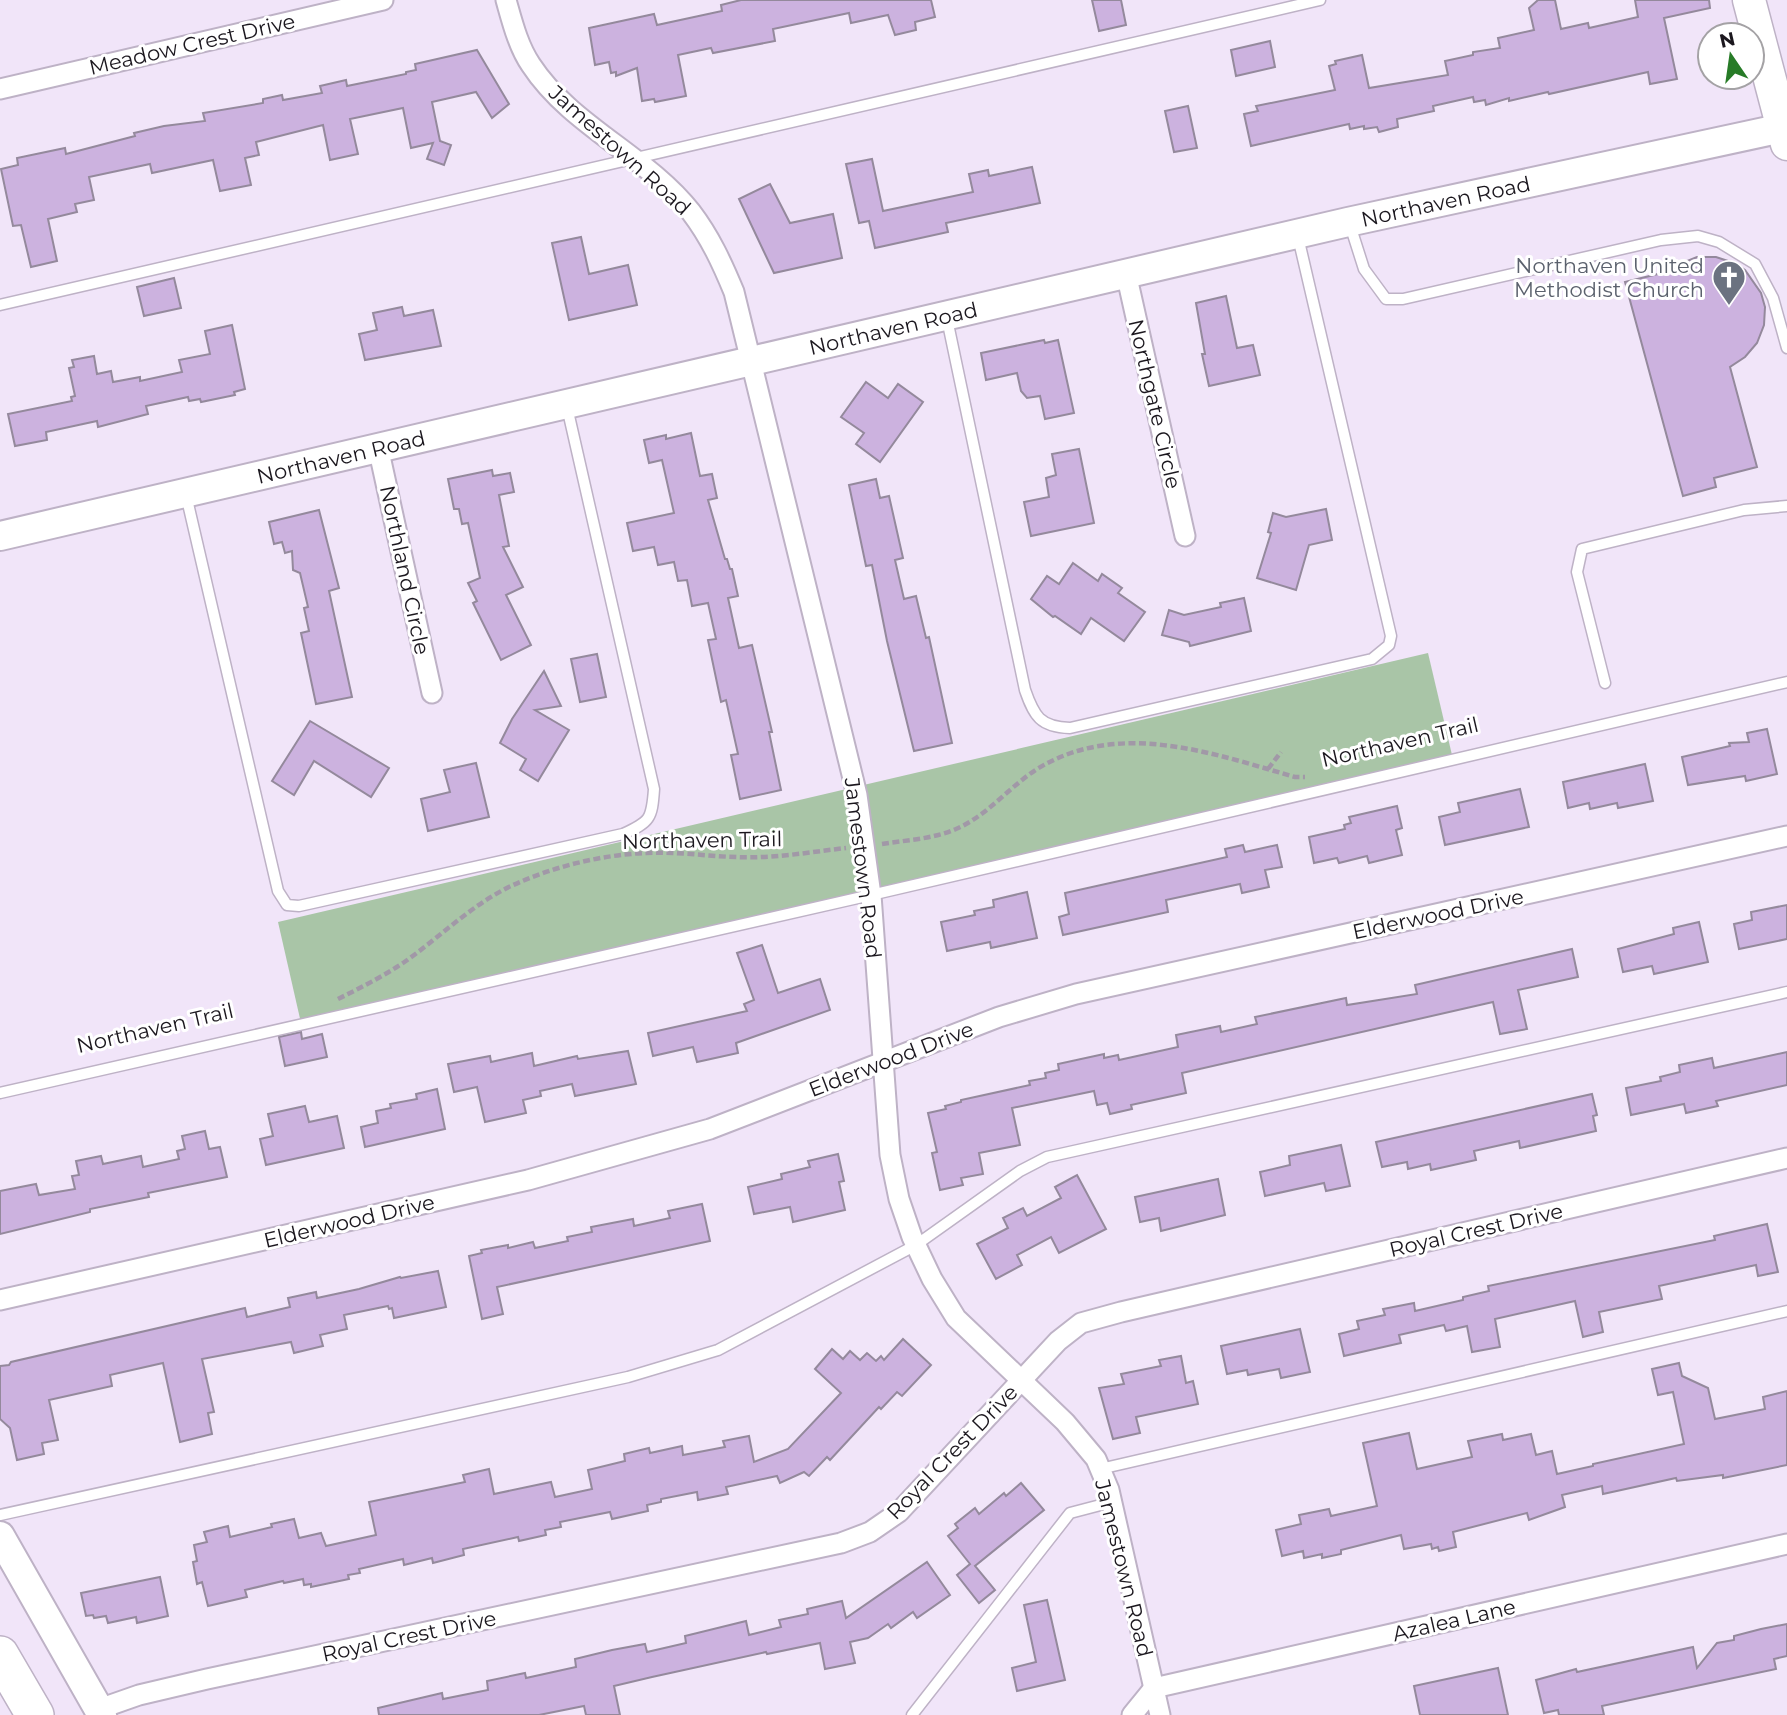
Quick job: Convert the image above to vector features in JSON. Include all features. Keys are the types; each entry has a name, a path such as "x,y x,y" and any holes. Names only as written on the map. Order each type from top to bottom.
{"highway":[{"path":"0,1655 34,1715"}],"main road":[{"path":"1749,0 1786,133"}],"street":[{"name":"Meadow Crest Drive","path":"0,89 383,0"},
{"name":"Jamestown Road","path":"506,0 513,26 529,63 555,96 663,184 690,211 716,249 734,292 854,781 871,895 890,1155 899,1199 932,1279 956,1318 1065,1422 1096,1460 1112,1502 1160,1715"},
{"name":"Northaven Road","path":"0,536 1297,233 1786,133"},
{"name":"Northgate Circle","path":"1126,272 1185,536"},
{"name":"Northland Circle","path":"378,447 432,693"},
{"name":"Elderwood Drive","path":"0,1300 528,1180 710,1129 999,1017 1076,994 1787,836"},
{"name":"Royal Crest Drive","path":"100,1712 139,1695 207,1679 841,1543 870,1532 899,1512 1058,1341 1081,1323 1787,1158"},
{"path":"0,1536 100,1712"},
{"name":"Azalea Lane","path":"1154,1688 1787,1544"},
{"path":"1132,1715 1154,1688"}],"lane":[{"path":"0,305 1320,0"},
{"path":"1348,222 1364,269 1386,299 1403,299 1661,240 1698,236 1709,239 1719,242 1755,264 1773,298 1787,348"},
{"path":"946,314 1025,690 1030,706 1039,720 1053,728 1070,728 1372,659 1389,645 1391,636 1297,233"},
{"path":"185,493 278,891 287,905 299,906 622,834 644,825 652,813 654,789 566,403"},
{"path":"1605,683 1577,572 1582,549 1744,510 1787,506"},
{"path":"0,1093 871,895 1787,682"},
{"path":"0,1515 641,1373 718,1350 916,1245 1020,1171 1047,1157 1787,992"},
{"path":"1100,1469 1787,1311"},
{"path":"912,1715 1070,1513 1112,1502"}],"path":[{"name":"Northaven Trail","path":"327,1002 367,985 500,893 550,871 592,860 645,853 724,858 763,857 928,837 957,829 985,812 1039,768 1073,752 1129,742 1184,746 1295,777 1315,778"},
{"path":"1268,769 1281,752"}],"green space":[{"path":"1428,653 1452,755 301,1023 278,922"}],"building":[{"path":"741,0 931,0 935,17 915,22 916,30 895,35 888,15 851,23 849,13 773,29 775,41 713,53 711,48 678,55 686,96 655,102 654,99 642,101 637,68 616,76 616,72 611,73 609,62 595,65 589,28 654,14 657,25 722,11 721,5"},
{"path":"1092,0 1121,0 1126,25 1099,31"},
{"path":"1538,0 1555,0 1561,29 1588,23 1589,28 1638,17 1635,0 1709,0 1710,8 1664,18 1677,79 1650,84 1648,72 1549,94 1548,92 1509,101 1509,98 1486,105 1485,100 1474,102 1473,97 1433,106 1434,111 1397,119 1398,127 1379,132 1377,127 1350,129 1349,124 1251,146 1244,114 1258,111 1256,106 1335,90 1329,66 1336,64 1335,61 1362,55 1369,88 1448,75 1445,61 1473,55 1473,52 1500,48 1498,38 1534,30 1529,8"},
{"path":"1270,41 1275,67 1236,76 1231,50"},
{"path":"477,50 509,104 492,118 476,92 432,102 440,141 451,145 444,165 427,159 433,143 411,148 403,108 350,119 358,154 330,160 323,125 256,142 259,155 245,158 251,185 220,191 213,160 152,173 150,164 89,177 94,200 75,204 77,212 48,219 57,261 31,267 21,225 13,226 1,169 18,165 17,158 65,148 66,154 135,136 134,133 205,121 203,113 263,103 263,99 282,95 283,100 322,93 320,86 346,80 347,86 406,74 416,70 415,64"},
{"path":"1188,106 1197,148 1174,152 1165,111"},
{"path":"872,159 883,211 973,192 969,174 988,170 989,176 1032,167 1040,203 946,223 948,232 875,248 869,221 859,223 846,164"},
{"path":"770,184 790,223 833,214 842,258 774,273 739,199"},
{"path":"581,237 589,274 628,265 637,305 569,320 552,243"},
{"path":"1697,257 1716,257 1745,270 1761,293 1765,307 1764,325 1757,343 1745,357 1730,367 1757,467 1714,478 1716,487 1683,496 1625,282 1670,271 1677,265"},
{"path":"174,278 181,308 144,316 137,287"},
{"path":"1226,296 1237,348 1253,345 1260,375 1209,386 1196,303"},
{"path":"402,307 404,316 433,310 441,346 365,360 359,334 377,330 373,313"},
{"path":"232,325 245,389 234,392 235,395 201,402 200,399 189,401 188,397 146,406 148,414 98,427 97,421 46,432 47,440 15,446 8,414 72,401 71,397 75,396 69,368 74,367 72,360 94,356 97,374 111,371 113,382 140,377 140,381 182,372 179,360 210,354 205,331"},
{"path":"1044,340 1045,343 1058,340 1074,413 1045,419 1040,396 1027,398 1021,391 1017,373 986,380 981,353"},
{"path":"866,382 888,398 898,384 923,402 880,462 856,444 864,433 841,417"},
{"path":"691,433 700,476 712,474 717,498 708,500 725,559 732,569 738,596 728,598 739,648 752,645 772,732 769,732 781,790 740,799 731,755 738,754 726,700 721,702 708,640 716,639 708,603 692,606 687,580 678,581 674,562 658,565 654,547 633,551 627,523 674,513 662,460 649,463 644,440 666,435 666,439"},
{"path":"1079,449 1094,523 1031,536 1024,502 1049,497 1046,478 1056,475 1052,454"},
{"path":"492,470 493,476 510,473 514,492 499,495 509,546 503,547 523,587 506,595 531,645 501,660 473,603 477,601 468,583 480,578 468,523 462,524 459,509 454,509 448,479"},
{"path":"876,479 880,498 889,496 903,558 895,560 904,599 916,596 926,638 929,637 952,743 914,751 887,641 872,565 866,566 849,485"},
{"path":"1326,509 1332,540 1309,545 1296,590 1257,578 1271,533 1268,532 1273,513 1286,517"},
{"path":"319,510 339,588 329,591 352,697 316,704 301,633 309,631 304,608 308,607 300,573 293,570 292,551 285,553 282,542 274,544 269,522"},
{"path":"1073,563 1098,581 1102,574 1122,588 1118,593 1145,612 1124,641 1091,618 1081,634 1053,617 1031,599 1047,576 1059,584"},
{"path":"1244,598 1251,631 1190,646 1189,642 1162,635 1169,610 1184,615 1221,607 1220,603"},
{"path":"597,654 606,697 580,702 571,659"},
{"path":"544,671 561,706 535,710 569,730 538,781 520,770 526,759 500,743 512,719"},
{"path":"310,721 389,768 371,797 314,761 294,795 272,781"},
{"path":"1767,729 1777,774 1746,781 1745,776 1688,785 1682,757 1730,746 1729,743 1749,742 1747,733"},
{"path":"476,763 489,817 428,831 421,799 450,792 444,770"},
{"path":"1645,764 1653,801 1618,808 1617,803 1590,809 1589,803 1568,808 1563,782"},
{"path":"1520,789 1529,827 1445,845 1439,817 1460,812 1458,803"},
{"path":"1397,806 1402,828 1396,830 1402,855 1369,863 1367,856 1339,863 1337,858 1314,863 1309,837 1345,829 1344,825 1351,823 1349,817"},
{"path":"1243,845 1245,852 1277,845 1282,867 1265,870 1269,887 1242,893 1240,884 1166,900 1168,912 1063,935 1059,917 1069,914 1065,893 1227,857 1225,849"},
{"path":"1027,892 1037,938 991,948 990,942 947,951 941,922 975,915 974,911 994,907 993,900"},
{"path":"1787,905 1787,939 1739,949 1734,924 1752,920 1751,912"},
{"path":"1699,922 1708,962 1654,974 1652,966 1623,972 1618,949 1674,934 1673,928"},
{"path":"762,945 778,993 820,979 830,1010 736,1043 738,1053 697,1062 693,1047 653,1056 648,1033 747,1011 744,1004 754,1000 737,953"},
{"path":"1572,949 1578,977 1518,990 1527,1029 1500,1034 1493,1002 1182,1073 1186,1093 1131,1105 1132,1109 1110,1114 1107,1103 1097,1105 1094,1091 1012,1108 1020,1145 979,1153 983,1174 961,1178 963,1185 940,1190 932,1153 937,1152 928,1113 946,1109 945,1106 1030,1085 1029,1081 1046,1078 1045,1073 1059,1070 1058,1064 1104,1054 1104,1058 1118,1055 1119,1060 1178,1047 1176,1035 1220,1026 1221,1032 1257,1024 1255,1017 1346,998 1347,1005 1417,994 1415,985"},
{"path":"301,1032 302,1039 322,1034 327,1057 285,1066 279,1037"},
{"path":"628,1051 636,1084 575,1096 572,1084 540,1091 541,1096 523,1100 526,1113 485,1122 477,1087 454,1092 448,1064 490,1056 491,1062 532,1053 534,1066 577,1056 578,1059"},
{"path":"1787,1052 1787,1085 1716,1101 1718,1106 1686,1113 1684,1104 1631,1115 1626,1088 1661,1081 1660,1077 1680,1072 1679,1065 1712,1058 1714,1068"},
{"path":"437,1089 445,1129 365,1147 361,1127 378,1123 376,1111 391,1108 390,1104 417,1099 416,1094"},
{"path":"1592,1094 1597,1115 1593,1116 1596,1131 1520,1148 1519,1141 1474,1151 1476,1160 1431,1170 1430,1164 1408,1169 1407,1162 1382,1167 1376,1142"},
{"path":"305,1106 309,1122 337,1116 344,1148 266,1165 260,1139 273,1136 268,1114"},
{"path":"205,1131 209,1149 220,1147 227,1177 148,1193 149,1197 90,1209 90,1212 0,1234 0,1191 36,1184 39,1195 75,1189 72,1176 79,1175 76,1161 101,1156 103,1164 141,1156 143,1167 179,1159 177,1151 185,1149 182,1136"},
{"path":"1341,1145 1350,1186 1326,1191 1324,1183 1265,1196 1260,1172 1290,1165 1289,1156"},
{"path":"838,1154 844,1181 839,1182 845,1210 793,1222 790,1207 754,1214 748,1187 782,1179 781,1174 810,1167 808,1161"},
{"path":"1077,1175 1106,1229 1059,1253 1051,1237 1017,1255 1022,1265 996,1279 977,1244 1008,1228 1003,1218 1023,1208 1027,1216 1061,1198 1055,1187"},
{"path":"1218,1179 1225,1215 1161,1231 1159,1218 1140,1222 1135,1197"},
{"path":"702,1204 710,1241 497,1287 503,1314 482,1319 469,1256 482,1253 481,1250 508,1245 508,1248 533,1242 535,1248 568,1241 567,1237 592,1232 591,1227 633,1219 634,1226 670,1218 668,1211"},
{"path":"1767,1224 1778,1272 1758,1276 1756,1265 1659,1286 1662,1299 1599,1312 1603,1332 1583,1337 1575,1301 1495,1319 1500,1347 1472,1352 1467,1326 1446,1331 1444,1325 1399,1335 1401,1343 1344,1356 1339,1334 1359,1329 1357,1321 1385,1315 1383,1309 1414,1303 1415,1311 1463,1300 1463,1297 1489,1291 1488,1286 1715,1240 1714,1236"},
{"path":"438,1271 446,1307 394,1318 392,1308 389,1309 388,1306 344,1315 347,1329 320,1335 323,1346 294,1353 291,1342 202,1359 214,1412 208,1413 212,1434 180,1442 163,1363 110,1375 112,1386 49,1400 58,1440 42,1443 44,1454 17,1460 10,1428 0,1419 0,1366 9,1365 11,1362 245,1308 247,1317 290,1307 288,1298 316,1292 317,1298 400,1277"},
{"path":"1300,1329 1310,1372 1281,1378 1279,1369 1248,1375 1247,1370 1227,1374 1221,1346"},
{"path":"903,1339 931,1365 902,1396 897,1392 881,1409 879,1407 830,1460 827,1457 809,1476 804,1472 780,1483 777,1476 726,1487 728,1494 698,1500 697,1492 661,1499 661,1502 647,1505 648,1511 612,1519 610,1512 560,1522 561,1527 545,1530 546,1535 519,1541 518,1537 463,1549 464,1555 433,1563 432,1558 404,1565 403,1559 359,1569 360,1573 348,1575 349,1579 311,1587 311,1584 304,1585 303,1579 283,1581 245,1590 247,1597 208,1606 202,1582 197,1584 193,1562 197,1561 194,1545 207,1542 204,1532 228,1526 230,1537 294,1519 299,1538 321,1533 326,1546 376,1535 369,1502 465,1482 463,1475 489,1469 494,1494 551,1482 555,1497 592,1489 588,1470 625,1461 624,1454 649,1448 650,1453 682,1446 683,1455 725,1447 723,1441 749,1436 754,1462 788,1449 841,1393 815,1369 832,1349 843,1359 850,1351 860,1360 867,1353 876,1361 881,1356 884,1360"},
{"path":"1181,1356 1186,1383 1193,1381 1198,1404 1136,1417 1140,1433 1113,1439 1099,1388 1124,1384 1121,1374 1161,1366 1159,1360"},
{"path":"1679,1363 1682,1376 1708,1388 1715,1419 1765,1409 1763,1397 1787,1391 1787,1465 1723,1478 1723,1475 1677,1481 1676,1478 1603,1494 1602,1486 1562,1495 1565,1507 1529,1520 1527,1513 1453,1532 1456,1547 1439,1551 1438,1547 1432,1549 1431,1544 1404,1549 1401,1535 1341,1550 1341,1554 1322,1558 1322,1554 1304,1558 1303,1551 1282,1556 1276,1530 1301,1524 1299,1515 1329,1509 1331,1516 1377,1506 1363,1443 1409,1433 1417,1469 1472,1457 1468,1441 1502,1434 1503,1440 1531,1434 1536,1455 1552,1451 1557,1474 1684,1444 1673,1392 1658,1395 1652,1369"},
{"path":"1021,1483 1044,1510 975,1566 995,1590 979,1603 957,1575 970,1564 948,1536 958,1528 955,1524 975,1508 979,1514"},
{"path":"927,1562 950,1595 917,1618 913,1612 891,1628 888,1624 868,1638 850,1642 855,1663 825,1669 820,1643 652,1677 614,1686 620,1715 586,1715 584,1706 539,1715 379,1715 378,1708 442,1693 443,1699 488,1690 487,1681 525,1673 526,1678 576,1667 575,1659 612,1650 645,1644 647,1652 686,1643 685,1636 746,1621 749,1635 781,1627 779,1620 808,1614 807,1609 842,1601 846,1618"},
{"path":"160,1577 168,1616 137,1623 136,1617 108,1623 106,1616 86,1616 81,1593"},
{"path":"1047,1600 1065,1680 1017,1691 1012,1668 1036,1662 1024,1605"},
{"path":"1787,1624 1787,1656 1774,1659 1776,1669 1602,1706 1604,1715 1559,1715 1558,1710 1544,1713 1536,1680 1576,1669 1577,1672 1693,1647 1697,1668 1717,1643 1734,1640 1734,1636"},
{"path":"1498,1668 1508,1715 1420,1715 1414,1686"}],"place":[{"name":"Northaven United Methodist Church","path":"1729,307"}]}
